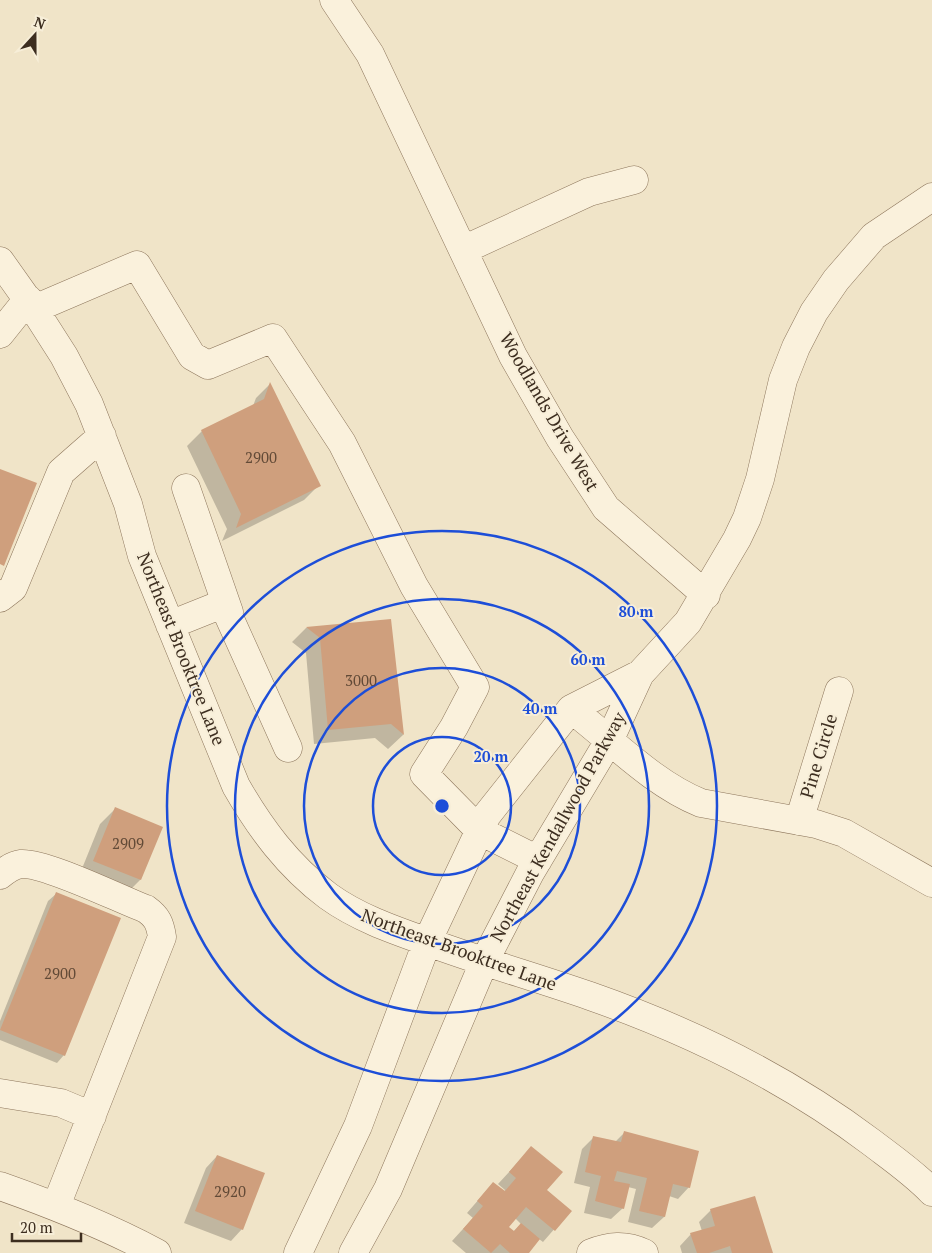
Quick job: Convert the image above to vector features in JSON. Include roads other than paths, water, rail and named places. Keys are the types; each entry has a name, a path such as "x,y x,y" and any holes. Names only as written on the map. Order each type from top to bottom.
{"street":[{"name":"Woodlands Drive West","path":"334,0 370,54 513,356 560,438 606,508 653,551 706,595"},
{"path":"463,250 589,192 634,180"},
{"name":"Northeast Kendallwood Parkway","path":"354,1253 388,1189 484,962 538,860 610,739 640,674 688,622 706,595 747,518 760,479 783,380 796,347 814,312 836,280 874,236 932,197"},
{"name":"Northeast Brooktree Lane","path":"0,261 31,304 64,356 102,436 128,504 142,556 236,786 270,840 292,864 328,896 371,922 484,962 588,995 656,1021 722,1050 785,1085 846,1124 918,1178 932,1192"},
{"path":"0,334 31,304 137,265 192,356 208,365 273,338 342,443 414,586 475,687 454,727 424,774 480,831 538,860"},
{"path":"0,598 13,588 61,472 102,436"},
{"path":"186,488 229,612 288,748"},
{"path":"170,625 215,608 225,608 229,612"},
{"name":"Northeast Kendallwood Parkway","path":"298,1253 358,1126 427,942 487,815 572,709 640,674"},
{"name":"Pine Circle","path":"799,821 839,691"},
{"path":"572,709 658,780 686,797 701,804 799,821 844,833 932,884"},
{"path":"0,874 8,868 20,864 43,868 146,909 156,916 162,937 56,1206"},
{"path":"0,1093 61,1103 92,1116"},
{"path":"0,1186 56,1206 115,1231 157,1253"},
{"path":"591,1253 604,1248 620,1246 644,1253"}]}
